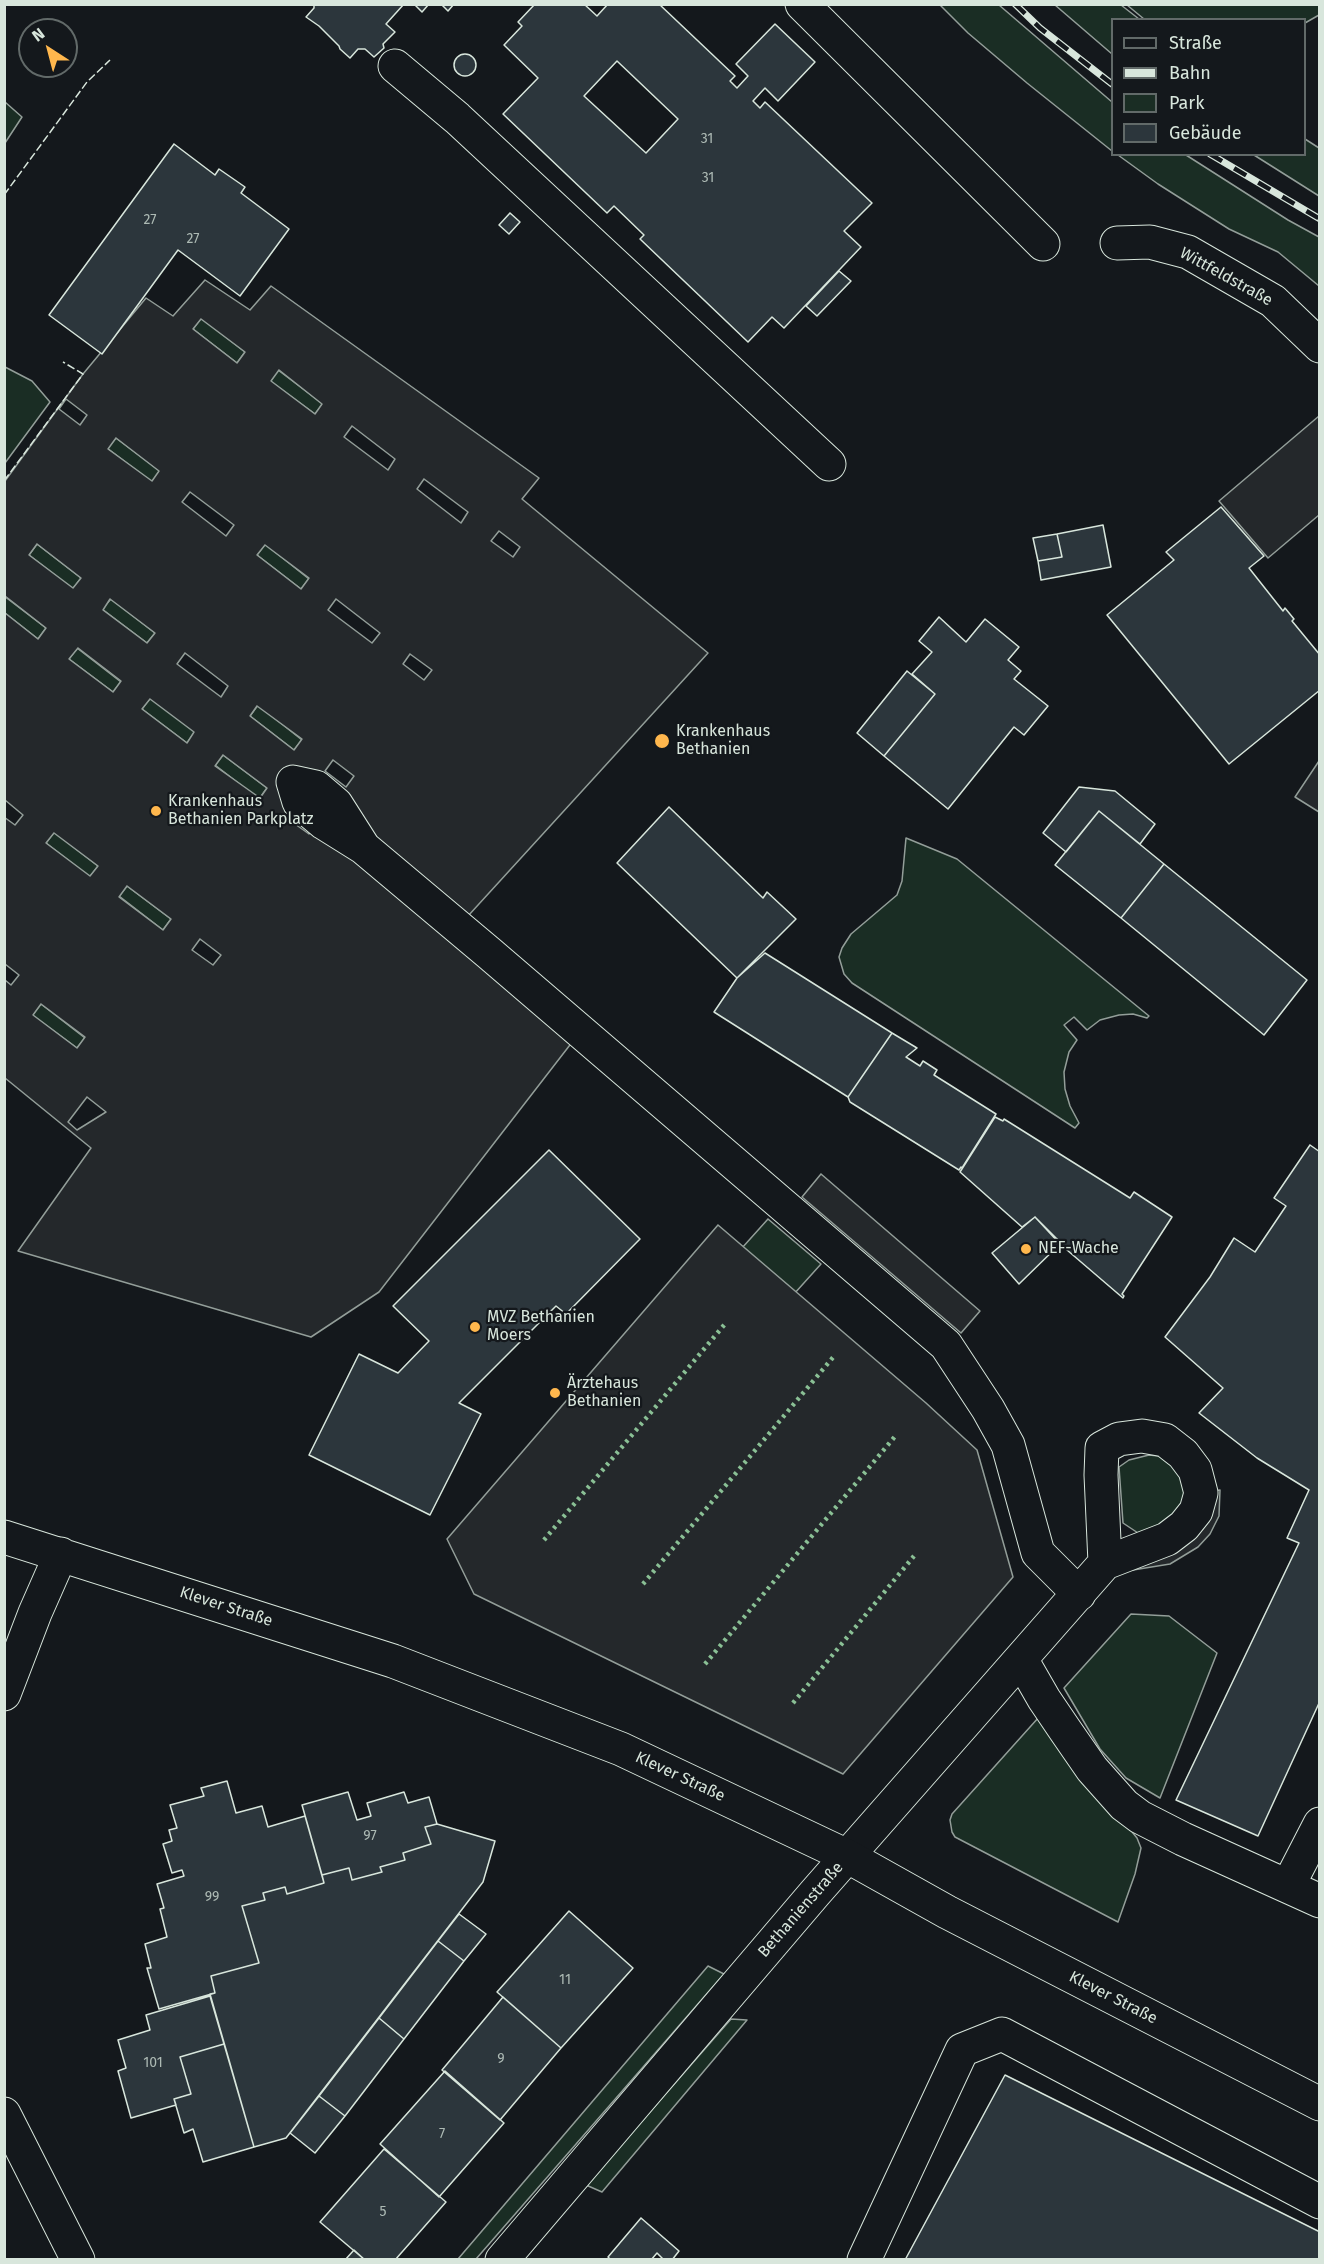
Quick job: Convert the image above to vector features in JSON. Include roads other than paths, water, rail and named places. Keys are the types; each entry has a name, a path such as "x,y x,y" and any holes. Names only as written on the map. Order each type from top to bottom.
{"main road":[{"path":"802,4 1043,244"},
{"path":"395,66 457,118 830,464"},
{"name":"Wittfeldstraße","path":"1117,243 1150,242 1188,252 1273,301 1320,346"},
{"path":"364,848 946,1344 988,1408 1008,1445 1038,1553 1079,1594"},
{"name":"Bethanienstraße","path":"502,2259 847,1856 1105,1563 1167,1539 1184,1526 1196,1511 1201,1493 1195,1470 1183,1454 1166,1440 1142,1436 1119,1439 1102,1448 1105,1563"},
{"name":"Klever Straße","path":"4,1537 393,1660 621,1749 847,1856 947,1912 1320,2104"},
{"path":"4,1694 35,1613 61,1554"},
{"path":"1021,1659 1044,1699 1092,1769 1124,1805 1140,1817 1183,1839 1320,1901"},
{"path":"1288,1886 1320,1824"},
{"path":"864,2259 962,2050 1002,2034 1320,2202"},
{"path":"4,2114 78,2259"}],"railway":[{"path":"1015,4 1040,28 1111,83"},
{"path":"1213,156 1320,219"}],"place":[{"name":"Krankenhaus Bethanien","path":"662,741"},
{"name":"Krankenhaus Bethanien Parkplatz","path":"156,811"},
{"name":"NEF-Wache","path":"1026,1249"},
{"name":"MVZ Bethanien Moers","path":"475,1327"},
{"name":"Ärztehaus Bethanien","path":"555,1393"}]}
